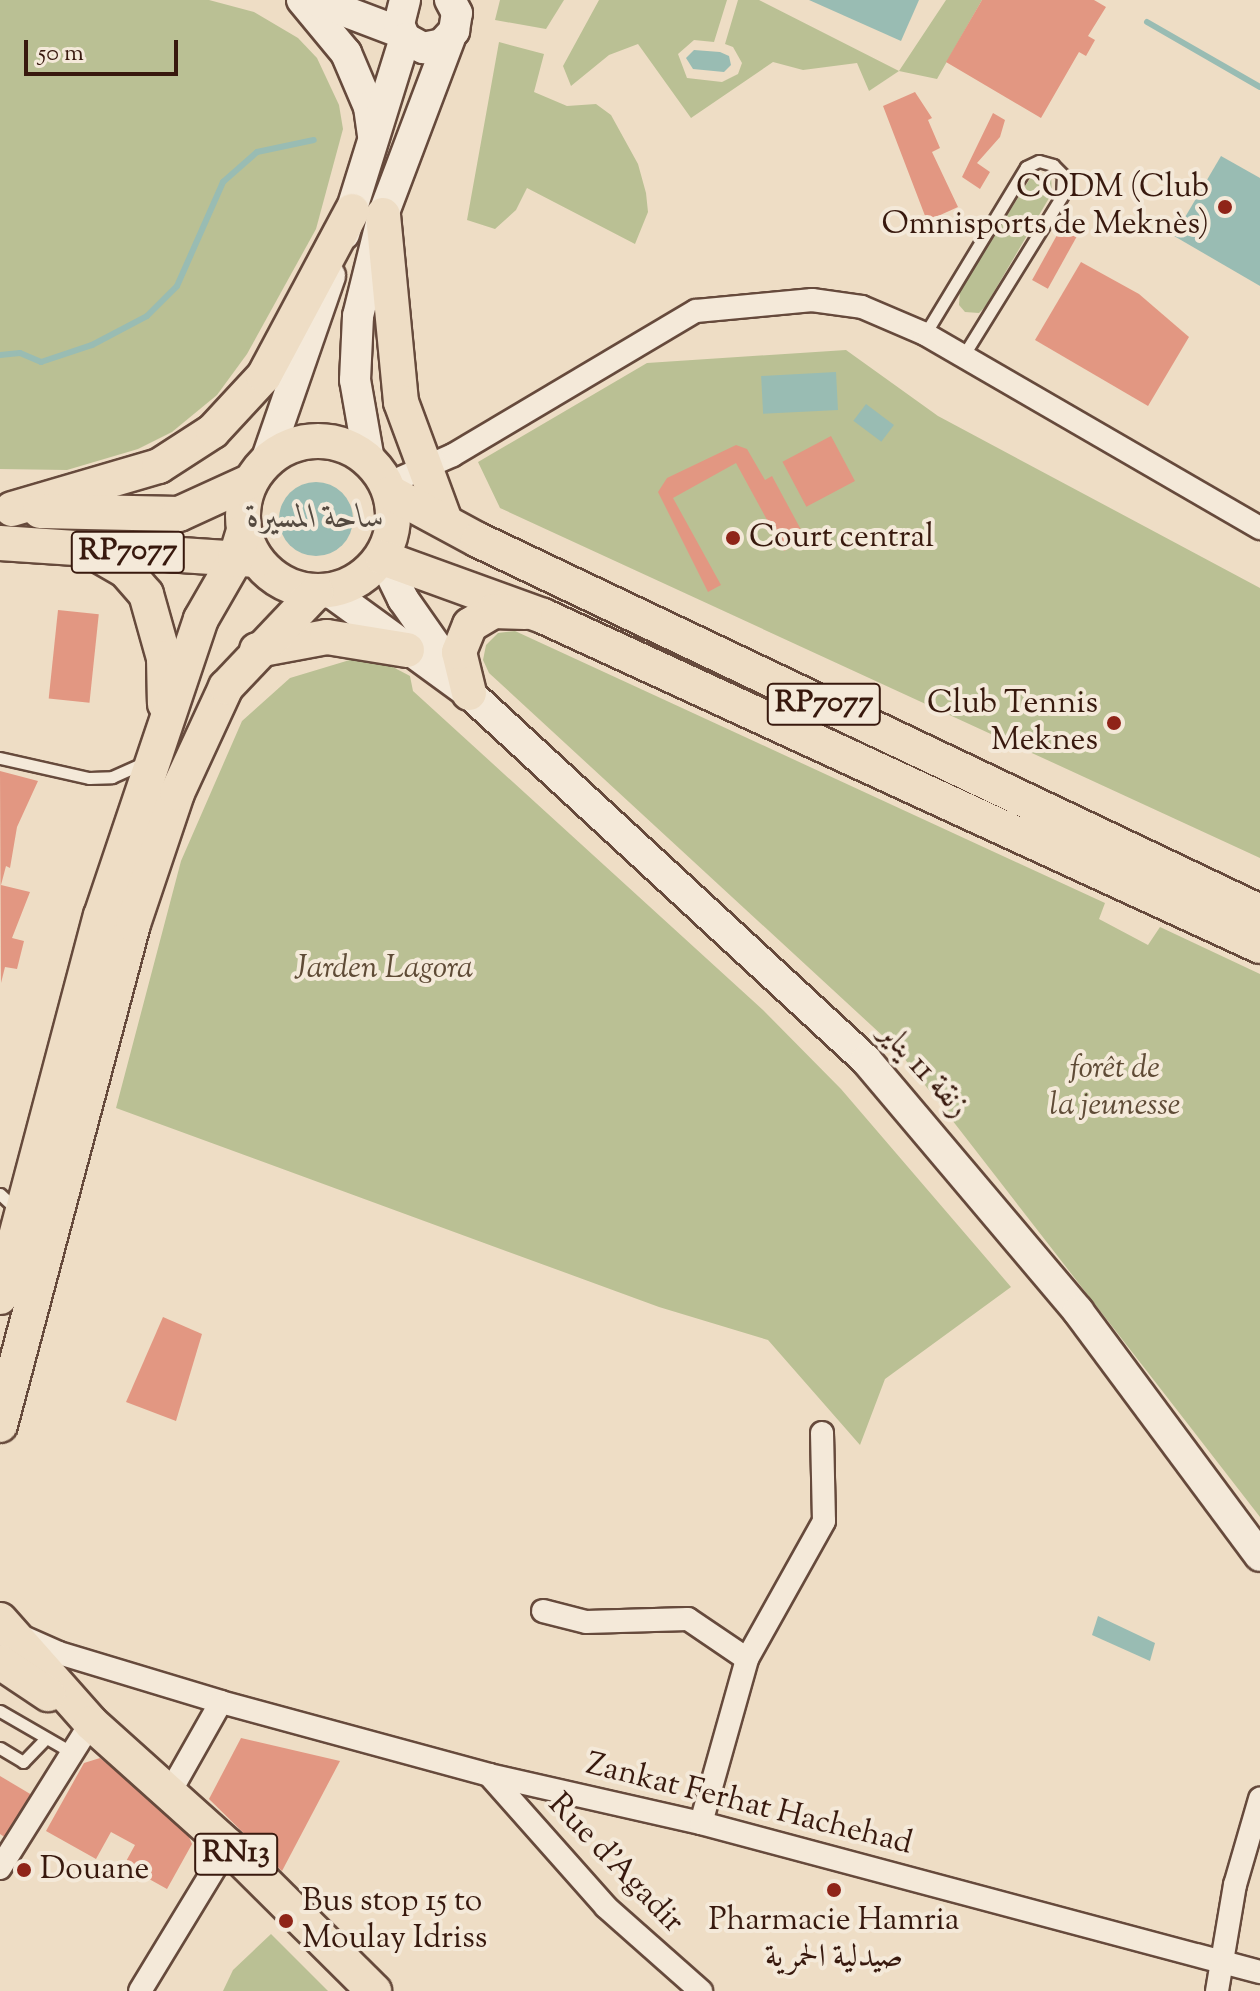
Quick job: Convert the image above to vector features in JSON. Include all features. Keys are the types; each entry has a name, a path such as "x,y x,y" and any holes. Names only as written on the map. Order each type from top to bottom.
{"main road":[{"path":"302,0 346,53 369,107 374,142"},
{"path":"315,0 404,35 423,48 454,13"},
{"path":"0,1425 133,924 201,734 226,687 256,650 323,592 365,575 383,558 394,518 382,479 354,347 374,142 404,35 398,16 405,0"},
{"path":"6,509 159,466 213,431 264,376 408,148 454,13"},
{"path":"368,213 401,402 445,521"},
{"path":"0,1297 11,1205 101,916 201,619 245,550 245,497 259,471 368,213"},
{"name":"RP7077","path":"6,509 179,514 306,442 340,444 382,479 445,521 1258,932"},
{"name":"RP7077","path":"0,543 87,549 245,550"},
{"path":"87,549 125,570 146,594 164,658 163,735"},
{"path":"245,550 272,577 323,592 469,693"},
{"path":"383,558 403,599 469,693"},
{"name":"RP7077","path":"383,558 543,616 1258,932"},
{"path":"469,693 459,652 470,625 493,611 543,616"},
{"path":"256,650 327,637 407,650"},
{"name":"زنقة 11 يناير","path":"469,693 822,1019 906,1104 1078,1311 1260,1556"},
{"name":"RN13","path":"2,1637 91,1723 228,1846 374,1991"}],"street":[{"path":"382,479 424,469 696,311 812,300 862,307 925,334 1260,528"},
{"path":"701,1823 747,1659 824,1521 822,1433"},
{"path":"543,1611 586,1622 688,1619 747,1659"},
{"name":"Zankat Ferhat Hachehad","path":"2,1637 221,1702 489,1775 701,1823 1260,1972"},
{"path":"170,1792 221,1702"},
{"path":"0,1868 91,1723"},
{"name":"Rue d'Agadir","path":"489,1775 606,1907 701,1991"},
{"path":"1217,1991 1219,1961 1260,1799"},
{"path":"140,1991 228,1846"}],"lane":[{"path":"925,334 1021,173 1032,163 1053,165 1063,175 1062,196 963,356"},
{"path":"0,758 69,774 112,777 142,764 163,735"},
{"path":"0,1711 71,1752"},
{"path":"0,1748 23,1762 46,1738"}],"green space":[{"path":"0,0 209,0 254,12 298,38 317,58 339,105 343,129 316,229 247,354 217,395 172,432 138,449 67,470 0,469"},
{"path":"500,0 564,0 546,29 495,20"},
{"path":"599,0 727,0 714,42 694,40 678,54 687,78 722,82 738,74 742,63 733,47 725,44 738,0 759,0 899,71 869,91 857,63 803,70 773,62 691,118 638,44 609,55 571,86 563,66"},
{"path":"946,0 982,0 937,79 899,71"},
{"path":"499,42 544,54 534,92 567,106 596,104 611,115 638,164 646,193 648,212 635,244 527,188 516,210 495,229 467,220"},
{"path":"1034,172 1051,176 1052,193 985,307 979,313 965,312 959,305 960,291"},
{"name":"Club Tennis Meknes","path":"846,350 938,416 1260,588 1260,858 500,508 478,462 647,363"},
{"name":"forêt de la jeunesse","path":"515,631 1105,903 1099,919 1148,945 1160,927 1260,974 1260,1517 897,1049 489,673 483,660 486,645 498,633"},
{"name":"Jarden Lagora","path":"353,659 391,666 410,676 413,691 763,1010 841,1089 1011,1287 885,1379 860,1445 768,1340 659,1307 116,1108 181,861 242,721 290,678"},
{"path":"271,1934 328,1991 223,1991 233,1970"}],"water":[{"path":"809,0 919,0 901,41"},
{"path":"694,50 720,52 729,56 731,65 724,72 693,69 686,58"},
{"name":"CODM (Club Omnisports de Meknès)","path":"1221,156 1260,178 1260,286 1174,236"},
{"path":"836,372 838,410 763,414 761,376"},
{"path":"866,404 894,425 881,442 853,421"},
{"name":"ساحة المسيرة","path":"309,482 323,482 337,488 347,498 353,519 351,533 337,550 323,556 309,556 295,550 285,540 279,526 279,512 285,498 295,488"},
{"path":"1098,1616 1155,1643 1150,1661 1092,1635"}],"building":[{"path":"982,0 1094,0 1106,7 1088,36 1095,40 1086,56 1079,52 1041,118 946,62"},
{"path":"915,92 932,118 928,120 940,148 932,152 958,207 927,221 883,106"},
{"path":"993,113 1005,120 1000,137 977,163 990,172 980,189 962,177"},
{"path":"1067,217 1083,226 1048,289 1032,280"},
{"path":"1081,262 1139,294 1189,337 1148,406 1035,340"},
{"path":"831,436 855,481 806,507 782,462"},
{"path":"736,445 747,449 765,480 772,476 806,539 784,551 736,463 673,498 721,585 708,592 658,492 667,478"},
{"path":"58,610 99,614 89,703 49,699"},
{"path":"0,771 38,781 17,827 10,868 6,866 1,885 30,892 12,938 24,941 17,969 5,967 1,983"},
{"path":"163,1317 202,1334 176,1421 126,1402"},
{"path":"241,1738 340,1761 282,1871 209,1799"},
{"path":"100,1758 185,1828 192,1844 167,1889 124,1865 135,1845 111,1832 96,1859 46,1831 84,1763"},
{"path":"0,1776 37,1798 9,1840 0,1834"}],"waterway":[{"path":"1147,22 1260,87"},
{"path":"0,355 20,353 41,362 92,345 147,316 177,286 223,182 257,152 314,140"}],"place":[{"name":"CODM (Club Omnisports de Meknès)","path":"1225,207"},
{"name":"Court central","path":"733,538"},
{"name":"Club Tennis Meknes","path":"1114,723"},
{"name":"Douane","path":"24,1870"},
{"name":"Pharmacie Hamria صيدلية الحمرية","path":"834,1890"},
{"name":"Bus stop 15 to Moulay Idriss","path":"286,1921"}]}
